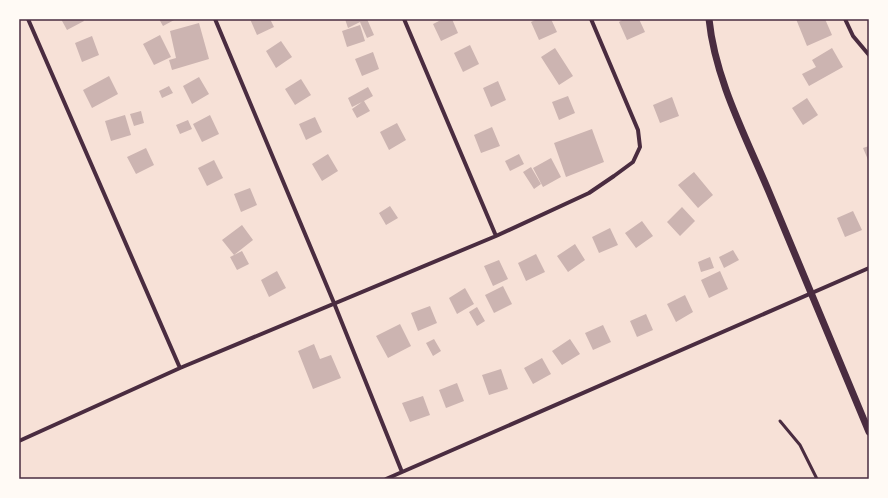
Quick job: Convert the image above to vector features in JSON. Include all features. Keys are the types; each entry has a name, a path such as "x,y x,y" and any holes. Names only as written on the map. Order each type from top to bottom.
{"street":[{"path":"28,19 180,368"},
{"path":"215,19 334,303 402,472"},
{"path":"404,19 496,236"},
{"path":"19,441 180,368 496,236 589,193 633,162 640,147 638,130 591,19"},
{"path":"709,19 711,36 722,79 869,432"},
{"path":"845,19 853,36 869,55"},
{"path":"386,479 869,268"}],"lane":[{"path":"780,421 800,445 817,479"}],"building":[{"path":"61,19 83,19 84,21 67,30"},
{"path":"159,19 176,19 163,26"},
{"path":"250,19 270,19 274,27 257,35"},
{"path":"345,19 367,19 374,35 367,38 360,22 348,28"},
{"path":"443,19 452,19 458,33 441,41 433,24"},
{"path":"537,19 551,19 557,32 539,40 531,22"},
{"path":"624,19 639,19 645,32 627,40 619,22"},
{"path":"796,19 825,19 832,35 807,46"},
{"path":"199,23 209,59 172,70 169,60 176,58 170,31"},
{"path":"360,25 365,41 347,47 342,31"},
{"path":"160,35 171,57 154,65 143,44"},
{"path":"92,36 99,55 82,62 75,43"},
{"path":"281,41 292,57 276,68 266,51"},
{"path":"470,45 479,64 463,72 454,53"},
{"path":"555,48 573,76 559,85 541,57"},
{"path":"832,48 843,67 809,86 802,74 816,67 812,60"},
{"path":"373,52 379,69 362,76 355,59"},
{"path":"109,76 118,94 92,108 83,90"},
{"path":"199,77 209,94 192,104 183,86"},
{"path":"301,79 311,95 295,105 285,89"},
{"path":"498,81 506,100 491,107 483,88"},
{"path":"169,86 173,93 162,98 159,91"},
{"path":"368,87 373,96 364,101 370,111 357,118 352,109 362,102 352,107 348,98"},
{"path":"568,96 575,113 559,120 552,102"},
{"path":"672,97 679,116 660,123 653,105"},
{"path":"807,98 818,115 803,125 792,108"},
{"path":"141,111 144,123 134,126 130,114"},
{"path":"125,115 131,135 111,141 105,121"},
{"path":"210,115 219,134 202,142 193,124"},
{"path":"315,117 322,132 306,140 299,124"},
{"path":"188,120 192,129 180,134 176,125"},
{"path":"397,123 406,140 389,150 380,132"},
{"path":"492,127 500,146 481,153 474,135"},
{"path":"592,129 604,162 566,177 554,143"},
{"path":"869,146 869,162 863,148"},
{"path":"146,148 154,165 136,174 127,157"},
{"path":"328,154 338,171 322,181 312,164"},
{"path":"519,154 524,164 510,171 505,161"},
{"path":"551,158 561,177 543,187 533,168"},
{"path":"214,160 223,178 207,186 198,168"},
{"path":"531,167 541,184 534,189 523,172"},
{"path":"694,172 713,195 698,208 678,185"},
{"path":"250,188 257,205 241,212 234,194"},
{"path":"390,206 398,218 386,225 379,213"},
{"path":"682,207 695,221 680,236 667,222"},
{"path":"853,211 862,230 845,237 837,218"},
{"path":"642,221 653,236 636,248 625,233"},
{"path":"242,225 253,240 234,255 222,240"},
{"path":"610,228 618,245 599,253 592,237"},
{"path":"575,244 585,260 568,272 557,256"},
{"path":"733,250 739,260 724,268 719,257"},
{"path":"242,251 249,264 237,270 230,257"},
{"path":"536,254 545,272 526,281 518,263"},
{"path":"710,257 714,268 701,272 698,262"},
{"path":"499,260 508,279 493,286 484,266"},
{"path":"277,271 286,288 269,297 261,280"},
{"path":"720,271 728,289 709,298 701,280"},
{"path":"503,286 512,304 494,313 485,295"},
{"path":"465,288 474,304 457,314 449,298"},
{"path":"685,295 693,312 676,322 667,304"},
{"path":"430,306 437,323 418,331 411,313"},
{"path":"477,307 485,321 477,326 469,312"},
{"path":"646,314 653,330 637,337 630,321"},
{"path":"400,324 411,346 388,358 376,336"},
{"path":"603,325 611,342 593,350 585,333"},
{"path":"434,339 441,351 433,356 426,343"},
{"path":"570,339 580,354 562,365 552,351"},
{"path":"314,344 320,359 331,355 341,378 313,389 298,351"},
{"path":"542,358 551,374 533,384 524,368"},
{"path":"501,369 508,389 489,395 482,375"},
{"path":"457,383 464,401 446,408 439,390"},
{"path":"423,396 430,415 410,422 402,403"}]}
